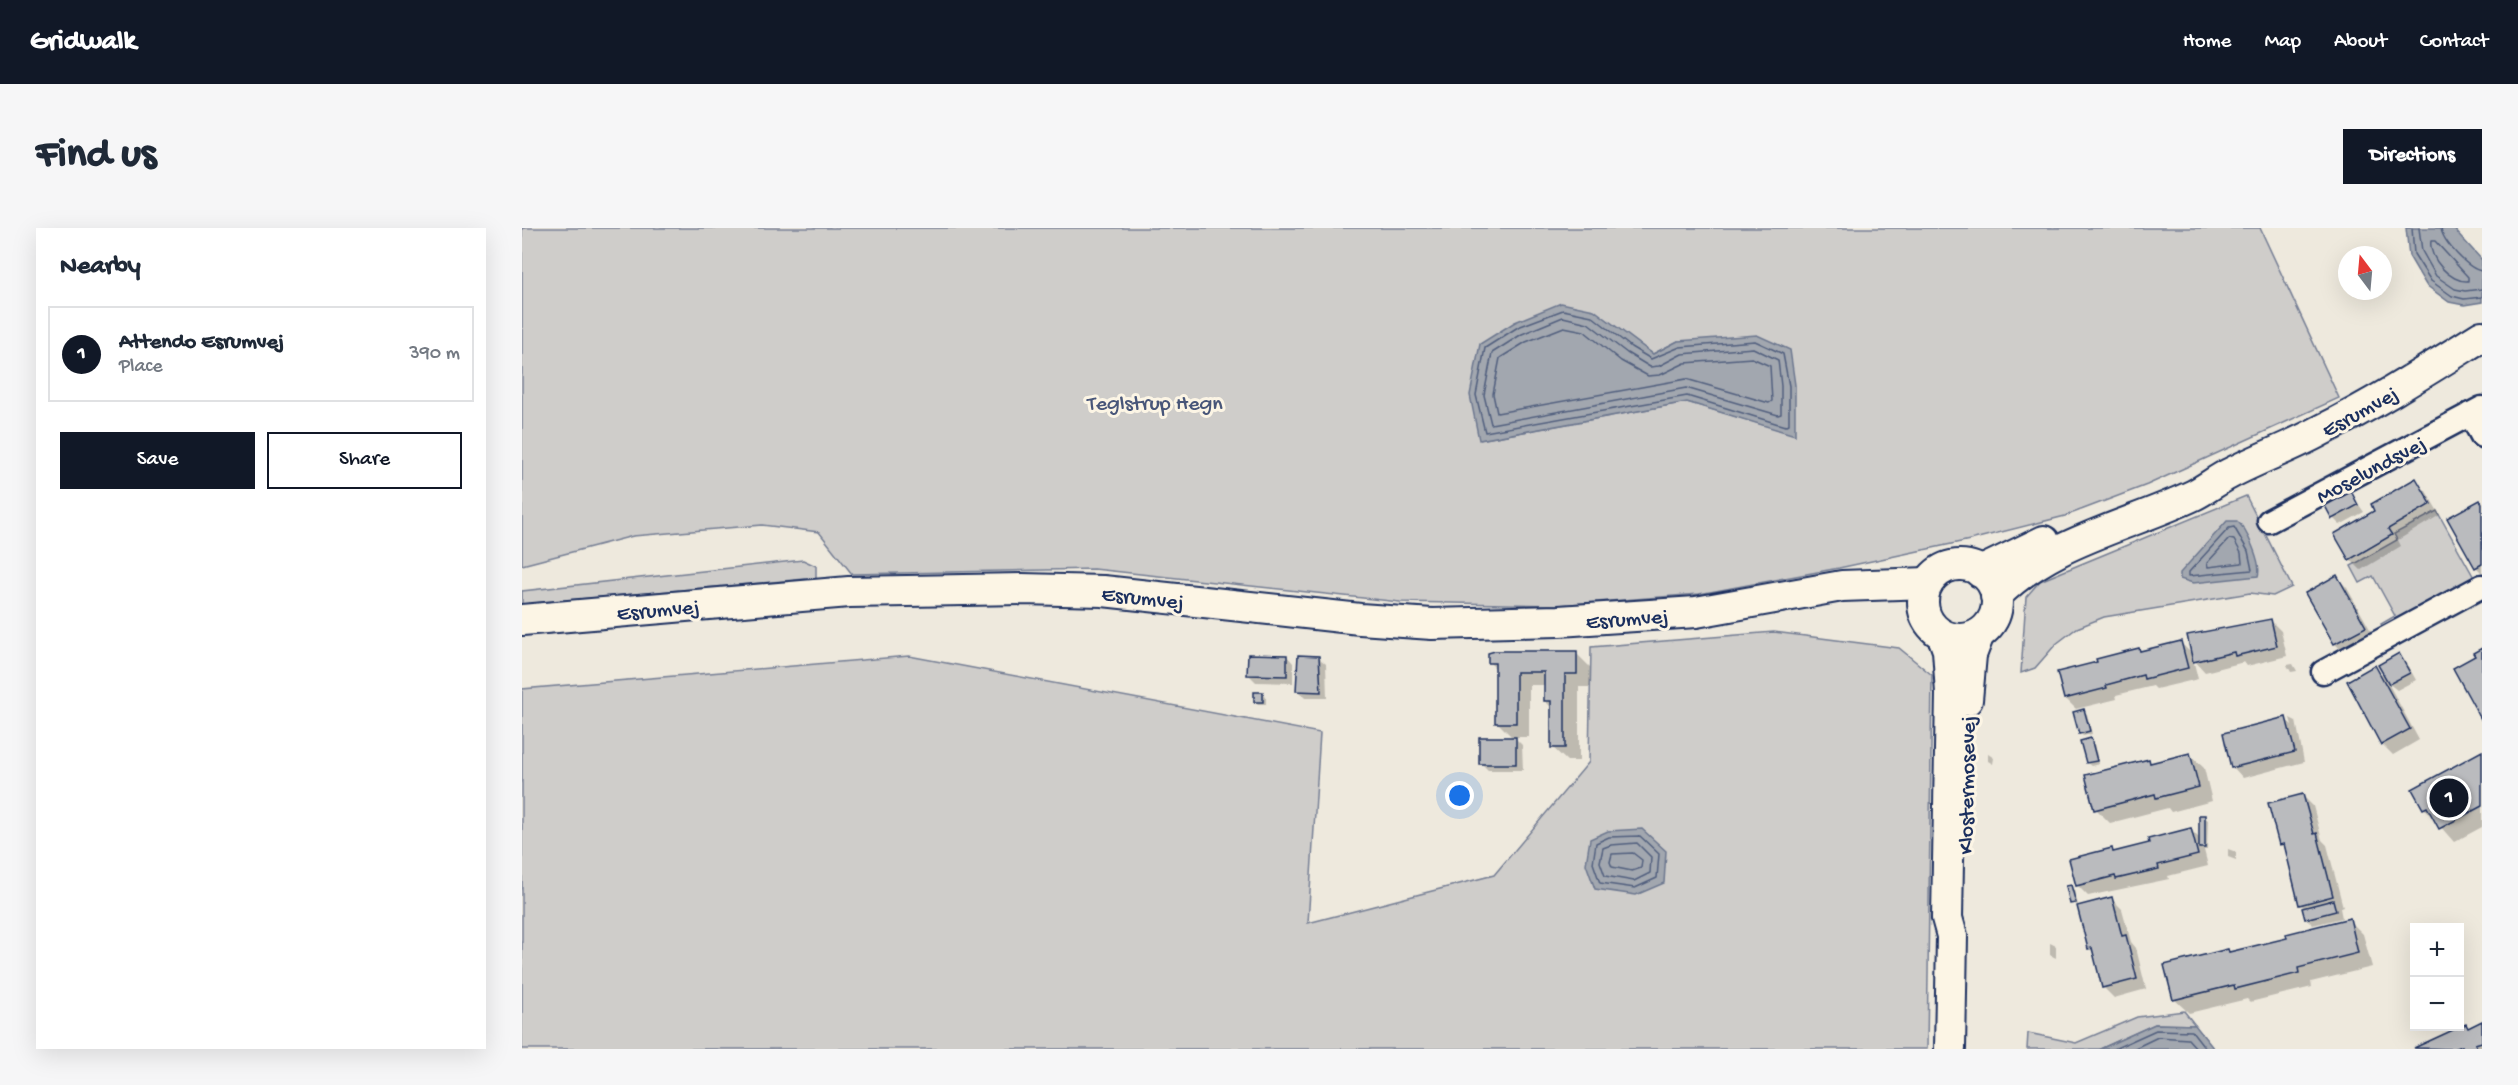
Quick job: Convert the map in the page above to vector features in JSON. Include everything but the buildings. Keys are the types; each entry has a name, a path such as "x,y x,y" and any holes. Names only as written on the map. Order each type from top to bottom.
{"main road":[{"name":"Esrumvej","path":"1988,584 2054,536 2192,485 2230,474 2319,432 2399,388 2482,336"},
{"path":"1951,566 1965,566 1988,584 1994,617 1980,634 1961,640 1943,636 1928,621 1926,597 1938,573 1951,566"},
{"name":"Esrumvej","path":"522,620 849,591 1022,589 1103,591 1360,619 1448,624 1559,621 1696,612 1763,602 1842,586 1926,597"},
{"name":"Klostermosevej","path":"1952,936 1960,914 1971,655 1980,634"},
{"name":"Klostermosevej","path":"1943,636 1948,650 1951,693 1947,918 1952,936 1950,1049"}],"street":[{"name":"Moselundsvej","path":"2269,521 2476,411 2482,436"},
{"path":"2323,672 2482,586"}],"green space":[{"name":"Teglstrup Hegn","path":"522,228 2260,228 2339,398 2147,485 2065,516 1970,540 1839,568 1699,594 1558,605 1400,602 1094,569 852,574 819,532 762,525 633,536 522,565","holes":["1678,341 1795,434 1687,402 1480,440 1634,342 1653,354"]},
{"path":"2246,496 2292,587 2273,596 2250,593 2104,617 2077,628 2056,644 2035,668 2021,673 2026,597 2040,581"},
{"path":"2437,511 2477,583 2386,633 2381,624 2395,616 2373,576 2360,583 2351,566 2397,540 2394,534"},
{"path":"803,560 816,566 816,578 522,604 522,591"},
{"path":"1774,632 1899,648 1932,675 1927,1049 522,1049 522,689 909,656 1320,733 1308,923 1494,875 1589,762 1591,647"},
{"path":"2184,1011 2195,1025 2155,1024 2100,1049 2027,1049 2028,1033 2076,1043 2137,1017"}],"water":[{"path":"2406,228 2453,228 2482,260 2482,302 2464,305 2449,302 2426,285 2409,256"},
{"path":"1561,303 1594,310 1653,354 1678,341 1757,335 1790,350 1795,385 1795,435 1687,402 1479,440 1470,395 1480,344 1515,322"},
{"path":"2227,521 2237,521 2245,531 2256,555 2258,576 2193,583 2180,579 2180,573"},
{"path":"1642,829 1666,851 1664,883 1636,895 1595,889 1586,864 1590,839 1608,831"},
{"path":"2155,1024 2195,1025 2214,1049 2100,1049"}],"place":[{"name":"Attendo Esrumvej","path":"2449,798"}]}
